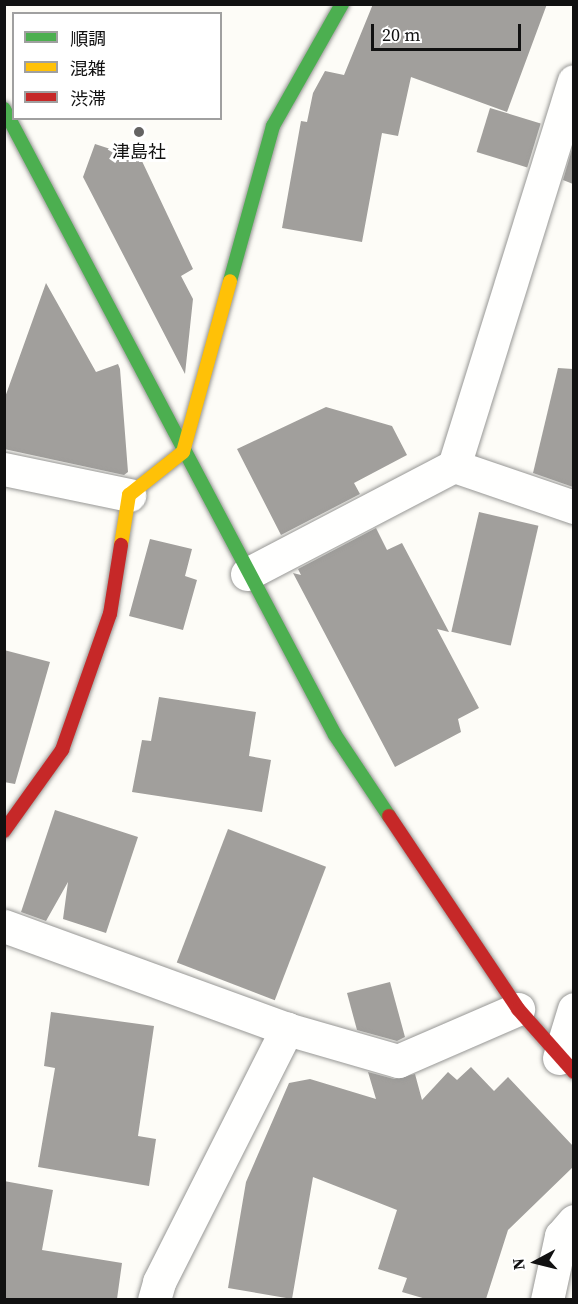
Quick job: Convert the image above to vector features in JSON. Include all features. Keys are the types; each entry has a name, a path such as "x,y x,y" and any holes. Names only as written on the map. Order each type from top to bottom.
{"street":[{"path":"4,831 62,750 110,614 129,495 183,452 273,126 342,4"},
{"path":"247,574 454,466 573,81"},
{"path":"4,109 247,574 336,735 518,1009 566,1065"},
{"path":"454,466 573,507"},
{"path":"4,469 129,495"},
{"path":"4,926 287,1029 398,1061 518,1009"},
{"path":"566,1065 573,1009"},
{"path":"154,1299 159,1282 287,1029"},
{"path":"547,1299 561,1236 573,1221"}],"building":[{"path":"373,4 547,4 507,112 411,77 398,136 382,133 362,242 282,228 301,121 307,122 313,93 325,71 344,75"},
{"path":"490,108 541,123 527,167 477,152"},
{"path":"95,144 141,159 193,269 181,276 193,299 185,374 83,177"},
{"path":"573,146 573,184 563,180"},
{"path":"46,283 96,372 118,364 128,472 124,475 4,449 4,400"},
{"path":"558,368 573,369 573,487 533,473"},
{"path":"326,407 392,426 407,455 354,483 360,494 281,535 237,449"},
{"path":"479,512 538,526 511,646 451,632"},
{"path":"376,528 387,550 402,543 449,632 437,629 479,708 458,719 461,732 395,767 293,573 301,575 298,569"},
{"path":"150,539 192,549 185,576 197,580 183,630 129,616"},
{"path":"4,650 50,662 15,784 4,782"},
{"path":"159,697 256,712 249,756 271,760 262,812 132,792 142,740 151,741"},
{"path":"55,810 138,837 106,933 63,919 68,882 46,921 21,912"},
{"path":"228,829 326,867 275,1000 177,963"},
{"path":"390,982 405,1037 397,1041 357,1030 347,993"},
{"path":"51,1012 154,1026 138,1136 156,1139 149,1186 38,1167 55,1068 44,1066"},
{"path":"471,1067 494,1091 508,1077 573,1146 573,1167 508,1230 486,1299 426,1299 402,1292 407,1278 378,1269 397,1210 313,1177 292,1299 228,1288 246,1182 289,1083 310,1079 376,1099 368,1072 394,1079 415,1074 422,1100 448,1072 457,1080"},
{"path":"4,1181 53,1190 42,1250 122,1263 117,1299 4,1299"}],"traffic: fast":[{"path":"230,281 273,126 342,4"},
{"path":"4,109 335,735 389,816"}],"traffic: slow":[{"path":"121,545 129,495 183,452 230,281"}],"traffic: jam":[{"path":"4,831 62,750 110,614 121,545"},
{"path":"389,816 518,1009 574,1072"}],"place":[{"name":"津島社","path":"139,132"}]}
